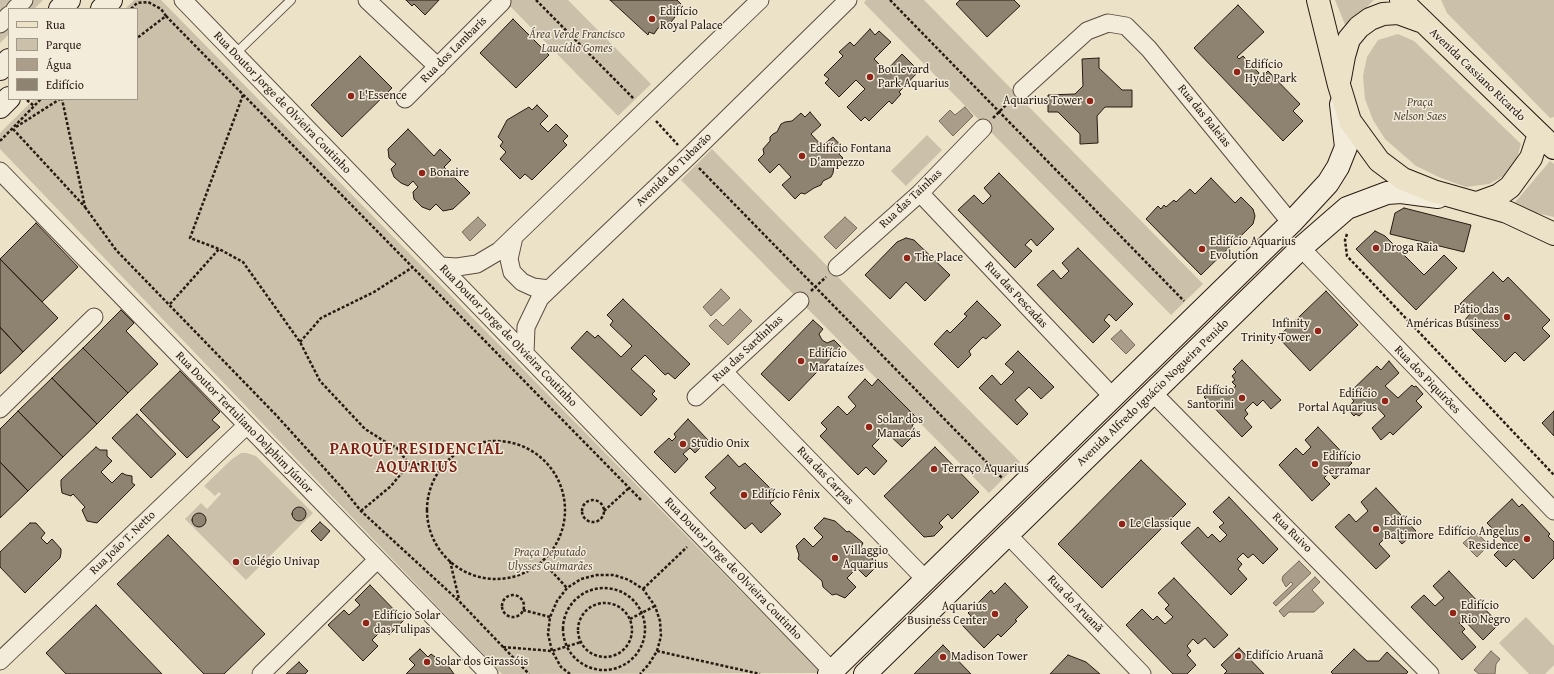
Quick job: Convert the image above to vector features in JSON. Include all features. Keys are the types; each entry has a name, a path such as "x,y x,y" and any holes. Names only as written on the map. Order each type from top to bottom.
{"main road":[{"path":"1318,0 1339,85 1350,121 1379,161 1403,179 1433,191 1506,212 1554,234"},
{"name":"Avenida Cassiano Ricardo","path":"1401,0 1549,137"},
{"path":"1339,85 1344,56 1349,39 1359,27 1370,19 1383,14 1398,13 1422,21"},
{"path":"1477,203 1499,195 1510,187 1521,174 1531,158 1549,137"}],"street":[{"path":"16,8 24,0"},
{"path":"61,8 69,0"},
{"path":"103,8 111,0"},
{"name":"Rua Doutor Jorge de Olvieira Coutinho","path":"183,0 441,266 831,673"},
{"path":"367,0 438,67"},
{"path":"441,266 477,264 499,251 760,0"},
{"name":"Avenida do Tubarão","path":"525,354 526,327 540,298 688,157 848,0"},
{"name":"Rua dos Lambaris","path":"404,98 438,67 502,2"},
{"path":"0,24 8,16"},
{"name":"Rua das Baleias","path":"1022,90 1087,31 1108,23 1126,26 1149,49 1291,223"},
{"path":"0,69 8,61"},
{"name":"Avenida Alfredo Ignácio Nogueira Penido","path":"831,673 1112,396 1291,223 1328,183 1338,167 1346,147 1339,85"},
{"path":"0,107 8,99"},
{"name":"Rua das Tainhas","path":"837,267 920,193 983,128"},
{"name":"Rua Doutor Tertuliano Delphim Júnior","path":"0,171 489,674"},
{"name":"Avenida Alfredo Ignácio Nogueira Penido","path":"865,674 1301,248 1347,208 1387,193 1401,192 1477,203"},
{"name":"Rua das Pescadas","path":"920,193 1112,396"},
{"path":"514,237 509,259 512,272 522,282 534,287 549,289"},
{"name":"Rua dos Piquirões","path":"1301,248 1554,511"},
{"path":"1251,262 1268,280"},
{"name":"Rua das Sardinhas","path":"696,397 800,301"},
{"path":"0,409 94,317"},
{"path":"1140,370 1153,393"},
{"name":"Rua das Carpas","path":"724,372 926,580"},
{"name":"Rua Ruivo","path":"1153,393 1430,674"},
{"name":"Rua João T. Netto","path":"0,661 246,425"},
{"name":"Rua do Aruanã","path":"1008,535 1142,674"},
{"path":"261,674 377,560"}],"lane":[{"path":"235,54 291,0"}],"path":[{"path":"132,8 140,0"},
{"path":"536,0 646,110 688,157 1015,492"},
{"path":"890,0 1197,314"},
{"path":"137,3 148,2 160,9 646,505"},
{"path":"138,37 166,16"},
{"path":"983,128 1022,90"},
{"path":"243,95 190,238 219,249 243,262 300,342 320,381 365,429 397,448 409,464"},
{"path":"27,100 34,106"},
{"path":"0,141 40,100"},
{"path":"13,129 59,100"},
{"path":"61,100 85,207"},
{"path":"13,129 85,207 116,250 276,415 361,511 459,601 529,674"},
{"path":"1348,233 1345,240 1347,256 1554,475"},
{"path":"170,304 219,249"},
{"path":"300,342 321,318 374,292 413,267"},
{"path":"800,301 837,267"},
{"path":"495,440 523,443 542,458 558,480 564,509 562,529 556,547 544,563 520,576 499,579 485,578 466,572 450,561 438,545 430,530 427,510 429,490 442,465 468,445 495,440"},
{"path":"361,511 391,486 409,464"},
{"path":"409,464 442,465"},
{"path":"604,511 602,504 596,500 588,501 582,510 584,516 589,521 596,522 602,518 604,511 629,488"},
{"path":"682,541 693,552"},
{"path":"643,589 687,547"},
{"path":"450,561 459,601"},
{"path":"544,563 567,588"},
{"path":"570,674 561,667 552,651 548,634 550,617 557,601 567,588 581,579 597,575 614,575 630,580 643,589 656,606 660,621 661,636 657,651 650,664 640,674"},
{"path":"600,588 613,589 625,594 635,602 642,613 645,627 643,641 637,654 626,664 613,669 599,670 585,666 574,658 566,646 562,634 563,621 568,608 576,598 587,591 600,588"},
{"path":"516,596 522,600 524,607 523,610 519,616 512,617 504,611 503,604 507,598 516,596"},
{"path":"602,603 615,605 625,612 630,619 632,628 631,637 624,649 612,656 602,657 594,654 586,649 581,642 578,634 578,625 581,617 594,605 602,603"},
{"path":"630,619 656,606"},
{"path":"523,610 550,617"},
{"path":"502,647 552,651 581,642"},
{"path":"657,651 760,674"}],"green space":[{"path":"0,0 43,0 35,8 8,8 8,35 0,43"},
{"name":"Praça Deputado Ulysses Guimarães","path":"134,0 161,0 821,673 502,674 0,149 0,133 33,100 138,100 138,8 126,8"},
{"name":"Área Verde Francisco Laucídio Gomes","path":"504,0 568,0 651,84 618,116"},
{"path":"866,0 924,0 1203,284 1171,315 864,3"},
{"path":"1335,0 1374,0 1346,27"},
{"path":"1441,0 1554,0 1554,117 1550,118 1447,13"},
{"name":"Praça Nelson Saes","path":"1398,34 1414,41 1521,144 1517,158 1509,173 1489,184 1466,187 1441,178 1416,166 1385,139 1373,120 1365,99 1363,76 1367,57 1378,40"},
{"path":"927,135 942,150 906,186 891,171"},
{"path":"712,149 1020,462 989,493 681,180"},
{"path":"1550,161 1554,164 1554,217 1511,207"},
{"path":"241,453 256,456 313,513 246,580 185,519 201,503 207,509 221,494 219,492 215,496 204,486 232,459"},
{"path":"1526,617 1554,646 1554,665 1545,674 1529,674 1499,643"}],"water":[{"path":"965,107 973,116 953,136 939,121 950,110 955,115"},
{"path":"478,217 486,225 470,241 462,232"},
{"path":"845,217 857,228 836,249 824,237"},
{"path":"721,289 730,298 711,316 703,307"},
{"path":"740,309 752,321 728,345 709,326 716,319 723,326"},
{"path":"1121,330 1135,345 1126,354 1111,339"},
{"path":"1476,532 1489,545 1477,557 1463,543"},
{"path":"1299,561 1311,573 1276,606 1273,603 1293,584 1291,582 1286,587 1282,580 1283,576"},
{"path":"1315,577 1320,582 1312,590 1324,603 1314,612 1289,612 1284,617 1279,611"},
{"path":"1491,651 1500,659 1496,664 1495,674 1479,674 1474,670"}],"building":[{"path":"406,0 439,0 425,15 414,4 412,6"},
{"name":"Edifício Royal Palace","path":"610,0 677,0 681,4 681,7 675,9 675,17 668,26 665,28 658,28 654,34 649,32 648,35"},
{"path":"960,0 1014,0 1020,6 987,37 956,4"},
{"name":"Edifício Hyde Park","path":"1238,5 1264,32 1237,57 1239,59 1243,56 1259,73 1256,77 1259,80 1268,71 1300,104 1293,111 1303,121 1283,141 1194,48"},
{"path":"513,19 549,55 516,88 480,53"},
{"name":"Boulevard Park Aquarius","path":"870,29 875,35 879,31 891,42 874,59 886,71 902,54 916,68 913,71 916,74 899,92 901,94 892,104 889,101 869,121 865,117 861,121 847,107 865,89 856,80 839,97 825,83 829,79 824,75 843,56 839,52 850,42 854,46"},
{"name":"L'Essence","path":"360,56 392,88 342,137 311,105"},
{"name":"Aquarius Tower","path":"1099,58 1099,68 1122,90 1132,90 1132,107 1105,107 1097,116 1098,143 1080,144 1080,134 1058,112 1048,112 1048,95 1075,94 1083,86 1082,59"},
{"path":"537,105 548,116 540,124 548,132 556,124 568,136 563,141 567,145 532,180 525,174 520,179 500,159 506,152 500,146 503,142 498,137 507,120 529,107 532,110"},
{"name":"Edifício Fontana D'ampezzo","path":"810,112 821,125 811,134 822,146 833,137 844,149 839,154 843,158 834,166 831,177 823,181 821,185 805,194 801,193 795,199 782,185 791,177 779,164 770,173 758,160 764,154 763,149 770,141 770,137 777,132 781,124 792,121 801,113 805,117"},
{"name":"Bonaire","path":"408,129 434,156 440,149 451,160 444,167 470,193 453,209 443,211 436,204 430,210 422,207 414,199 413,192 418,187 413,181 408,186 401,183 394,177 391,169 396,164 389,158 388,149"},
{"path":"999,173 1054,229 1037,246 1031,239 1025,245 1032,251 1015,268 958,210 974,195 983,204 991,196 984,188"},
{"name":"Edifício Aquarius Evolution","path":"1211,178 1235,203 1241,197 1253,209 1255,216 1253,224 1201,275 1146,219 1158,206 1161,209 1164,205 1166,207 1174,200 1176,202 1190,189 1195,194"},
{"path":"1404,208 1471,225 1464,252 1390,234 1395,213"},
{"path":"36,223 78,267 42,302 0,259"},
{"path":"1375,231 1385,236 1424,275 1444,255 1457,268 1416,310 1356,249"},
{"name":"The Place","path":"906,238 914,240 950,275 925,301 906,282 890,299 865,275 897,242"},
{"path":"1078,248 1133,304 1116,321 1109,314 1104,320 1110,326 1093,343 1037,285 1053,270 1061,279 1069,271 1062,263"},
{"path":"0,259 58,318 23,352 0,327"},
{"name":"Pátio das Américas Business","path":"1493,272 1503,282 1508,277 1550,320 1542,328 1550,336 1524,361 1515,352 1505,362 1464,321 1470,314 1460,304"},
{"name":"Infinity Trinity Tower","path":"1326,291 1358,325 1310,371 1278,337"},
{"path":"623,299 690,364 675,379 668,373 665,375 645,355 631,369 655,391 652,394 657,399 641,416 571,348 587,331 595,338 598,335 621,357 632,346 610,325 613,321 607,315"},
{"path":"977,301 1001,325 986,339 983,337 969,351 971,355 958,368 934,344 947,330 950,333 967,316 964,314"},
{"path":"121,310 134,323 126,331 158,364 128,393 83,348"},
{"name":"Edifício Marataízes","path":"813,320 823,329 819,334 822,340 827,343 834,340 841,347 789,401 761,374"},
{"path":"0,327 23,352 0,374"},
{"path":"83,348 128,393 97,424 52,378"},
{"path":"1018,351 1054,387 1041,399 1029,387 1015,400 1028,414 1017,425 979,388 992,375 1001,385 1014,372 1005,364"},
{"name":"Edifício Santorini","path":"1242,360 1281,400 1271,409 1263,400 1257,406 1253,402 1245,410 1248,414 1244,418 1252,427 1242,437 1204,397 1214,387 1217,390 1220,387 1224,391 1226,389 1229,392 1236,386 1232,382 1235,380 1232,376 1236,372 1233,369"},
{"name":"Edifício Portal Aquarius","path":"1389,361 1399,373 1385,386 1398,398 1412,385 1414,387 1416,386 1423,394 1416,401 1422,407 1393,435 1390,432 1381,440 1372,428 1385,416 1373,403 1359,416 1356,414 1354,416 1347,408 1354,401 1348,394 1377,366 1381,370"},
{"path":"180,371 220,412 212,420 220,427 187,458 140,410"},
{"path":"52,378 97,424 63,457 18,411"},
{"name":"Solar dos Manacás","path":"865,379 872,386 878,379 918,419 912,426 917,432 902,447 886,432 872,446 887,461 874,475 866,467 858,475 820,436 827,429 821,423 838,406 847,415 856,406 848,397"},
{"path":"18,411 63,457 28,491 0,462 0,429"},
{"path":"1554,411 1554,436 1542,423"},
{"path":"137,414 176,454 151,478 112,438"},
{"name":"Studio Onix","path":"688,419 708,440 695,453 690,448 683,454 688,459 675,473 654,452 669,438 672,441 676,437 674,434"},
{"name":"Edifício Serramar","path":"1318,427 1352,463 1335,479 1329,473 1324,478 1330,484 1312,501 1279,465 1296,448 1303,455 1311,447 1305,440"},
{"path":"96,447 100,450 107,450 107,456 112,461 101,472 112,483 122,473 132,476 132,483 135,485 97,523 87,521 82,510 85,507 73,494 71,496 62,493 61,486 61,480"},
{"name":"Terraço Aquarius","path":"935,447 979,492 952,519 948,514 939,523 943,527 934,536 924,537 884,496"},
{"name":"Edifício Fênix","path":"728,455 739,467 745,463 778,496 770,503 781,514 761,533 752,523 745,529 710,493 716,488 705,477"},
{"name":"Le Classique","path":"1141,460 1186,504 1102,588 1058,544"},
{"path":"0,462 28,491 0,518"},
{"name":"Edifício Baltimore","path":"1376,488 1416,531 1402,544 1391,532 1379,544 1390,556 1376,569 1335,527 1349,514 1356,522 1368,511 1361,502"},
{"path":"1229,497 1278,549 1263,564 1253,554 1248,558 1243,553 1237,559 1242,564 1238,569 1247,579 1231,595 1181,543 1198,527 1208,538 1212,534 1220,542 1227,535 1219,527 1224,523 1213,512"},
{"name":"Edifício Angelus Residence","path":"1512,499 1519,507 1522,504 1550,534 1548,536 1554,542 1554,558 1533,579 1514,559 1506,567 1494,555 1506,543 1487,523"},
{"path":"299,507 304,509 306,514 304,519 299,521 294,519 292,514 294,509"},
{"path":"199,513 204,515 206,520 204,525 199,527 194,525 192,520 194,515"},
{"name":"Villaggio Aquarius","path":"824,518 835,521 847,532 849,531 863,543 861,547 872,558 877,566 866,577 857,568 847,578 856,587 845,598 836,594 832,595 823,587 822,581 798,559 799,555 796,546 804,538 813,547 823,537 814,528"},
{"path":"320,522 330,531 321,541 311,531"},
{"path":"30,523 36,523 45,533 41,538 47,544 52,539 61,549 61,553 60,558 25,593 0,567 0,552"},
{"path":"168,535 265,634 224,674 204,674 117,584"},
{"name":"Edifício Rio Negro","path":"1449,571 1499,624 1483,640 1463,619 1459,623 1465,629 1462,632 1476,647 1462,660 1411,607 1424,595 1435,606 1444,598 1433,586"},
{"path":"1174,578 1228,635 1214,648 1205,638 1198,644 1193,639 1187,646 1191,651 1187,655 1196,665 1187,674 1173,674 1126,625 1142,609 1153,620 1157,616 1165,624 1173,617 1165,609 1169,605 1158,593"},
{"name":"Aquarius Business Center","path":"1005,583 1028,607 1001,637 998,634 984,648 962,625 971,616 968,613 991,590 994,594"},
{"name":"Edifício Solar das Tulipas","path":"370,585 404,620 389,635 383,629 372,640 378,646 363,661 328,625 344,610 349,615 360,605 355,600"},
{"path":"96,605 162,674 66,674 46,653"},
{"name":"Madison Tower","path":"943,645 971,674 914,674"},
{"name":"Edifício Aruanã","path":"1239,648 1264,674 1224,674 1227,671 1221,665"},
{"name":"Solar dos Girassóis","path":"420,649 428,657 431,654 449,667 454,674 406,674 415,665 409,659"},
{"path":"1354,649 1367,661 1379,661 1387,652 1408,672 1406,674 1333,674 1331,672"},
{"path":"1068,655 1086,662 1100,674 1050,674"},
{"path":"299,662 308,671 305,674 286,674"}],"place":[{"name":"Edifício Royal Palace","path":"652,19"},
{"name":"Edifício Hyde Park","path":"1237,72"},
{"name":"Boulevard Park Aquarius","path":"870,77"},
{"name":"L'Essence","path":"351,96"},
{"name":"Aquarius Tower","path":"1090,101"},
{"name":"Edifício Fontana D'ampezzo","path":"802,156"},
{"name":"Bonaire","path":"422,173"},
{"name":"Droga Raia","path":"1376,248"},
{"name":"Edifício Aquarius Evolution","path":"1202,249"},
{"name":"The Place","path":"907,258"},
{"name":"Pátio das Américas Business","path":"1507,317"},
{"name":"Infinity Trinity Tower","path":"1318,331"},
{"name":"Edifício Marataízes","path":"801,361"},
{"name":"Edifício Santorini","path":"1242,398"},
{"name":"Edifício Portal Aquarius","path":"1385,401"},
{"name":"Solar dos Manacás","path":"869,427"},
{"name":"Studio Onix","path":"683,444"},
{"name":"Edifício Serramar","path":"1315,464"},
{"name":"Terraço Aquarius","path":"934,469"},
{"name":"Edifício Fênix","path":"744,495"},
{"name":"Le Classique","path":"1122,524"},
{"name":"Edifício Baltimore","path":"1376,529"},
{"name":"Edifício Angelus Residence","path":"1527,539"},
{"name":"Villaggio Aquarius","path":"835,558"},
{"name":"Colégio Univap","path":"236,562"},
{"name":"Edifício Rio Negro","path":"1453,613"},
{"name":"Aquarius Business Center","path":"995,614"},
{"name":"Edifício Solar das Tulipas","path":"366,623"},
{"name":"Edifício Aruanã","path":"1238,656"},
{"name":"Madison Tower","path":"943,657"},
{"name":"Solar dos Girassóis","path":"427,662"}],"district":[{"name":"PARQUE RESIDENCIAL AQUARIUS","path":"417,459"}]}
